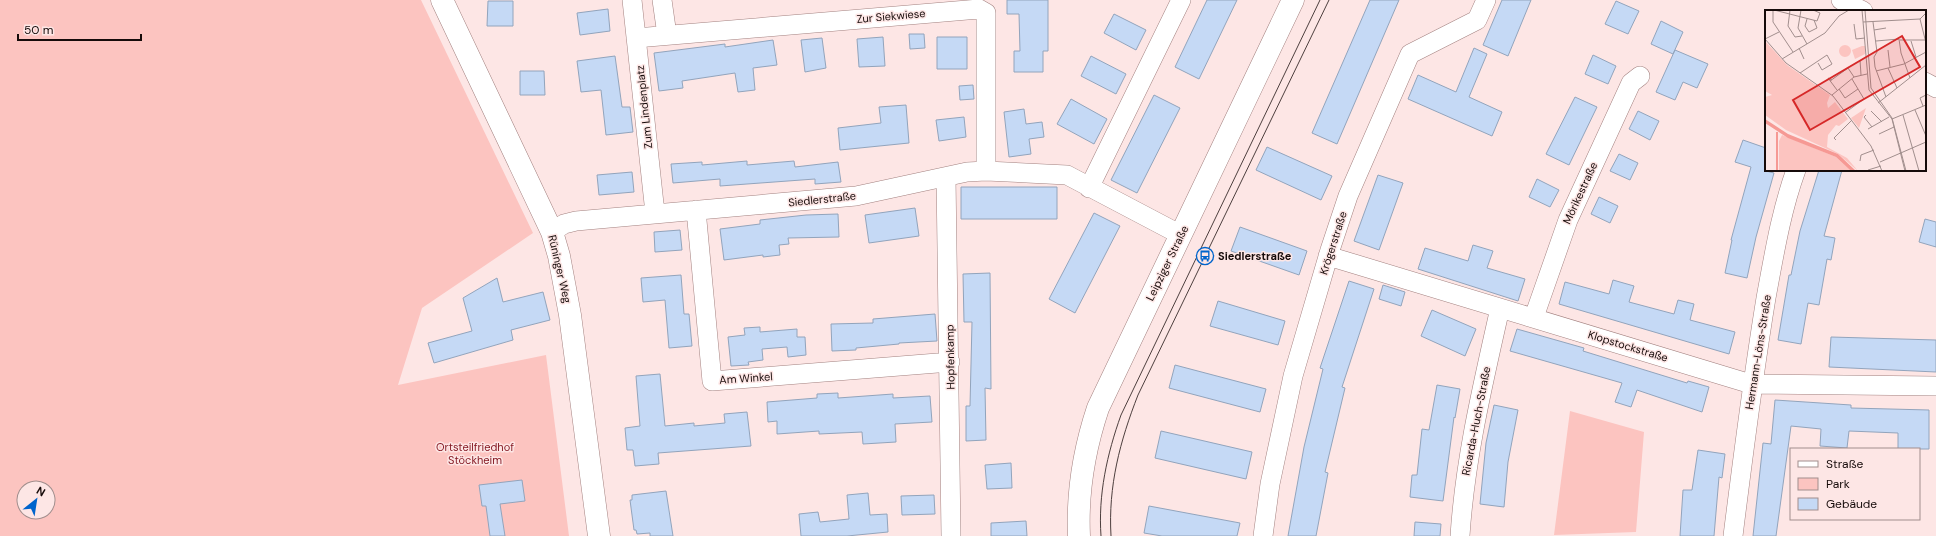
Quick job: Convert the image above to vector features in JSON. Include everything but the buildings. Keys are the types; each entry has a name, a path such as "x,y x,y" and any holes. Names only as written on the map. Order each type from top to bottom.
{"street":[{"name":"Rüninger Weg","path":"442,0 552,232 559,256 570,315 599,536"},
{"name":"Zum Lindenplatz","path":"632,0 655,213"},
{"path":"662,0 667,35"},
{"path":"1089,188 1181,0"},
{"name":"Leipziger Straße","path":"1079,536 1078,499 1085,450 1098,408 1293,0"},
{"name":"Krögerstraße","path":"1263,536 1270,484 1292,376 1328,256 1348,196 1410,54 1477,20 1486,0"},
{"path":"1841,0 1861,10"},
{"name":"Zur Siekwiese","path":"636,38 978,9 986,13 986,171"},
{"name":"Mörikestraße","path":"1534,317 1568,220 1631,83 1640,76"},
{"path":"1926,83 1936,88"},
{"name":"Siedlerstraße","path":"552,232 564,224 576,221 856,196 967,172 986,171 1067,175 1180,235"},
{"name":"Hermann-Löns-Straße","path":"1733,536 1752,384 1781,222 1796,171"},
{"name":"Hopfenkamp","path":"946,177 950,362 951,536"},
{"name":"Am Winkel","path":"696,210 712,381 950,362"},
{"name":"Klopstockstraße","path":"1328,256 1752,384 1936,386"},
{"name":"Ricarda-Huch-Straße","path":"1460,536 1471,438 1500,308"}],"green space":[{"name":"Ortsteilfriedhof Stöckheim","path":"0,0 421,0 533,233 422,308 398,385 546,355 569,536 0,536"},
{"path":"1570,411 1644,432 1636,532 1554,535"}],"tram line":[{"path":"1101,536 1100,521 1102,490 1108,460 1121,415 1320,0"},
{"path":"1111,536 1111,499 1113,482 1126,429 1138,395 1329,0"}],"place":[{"name":"Siedlerstraße","path":"1205,256"}]}
